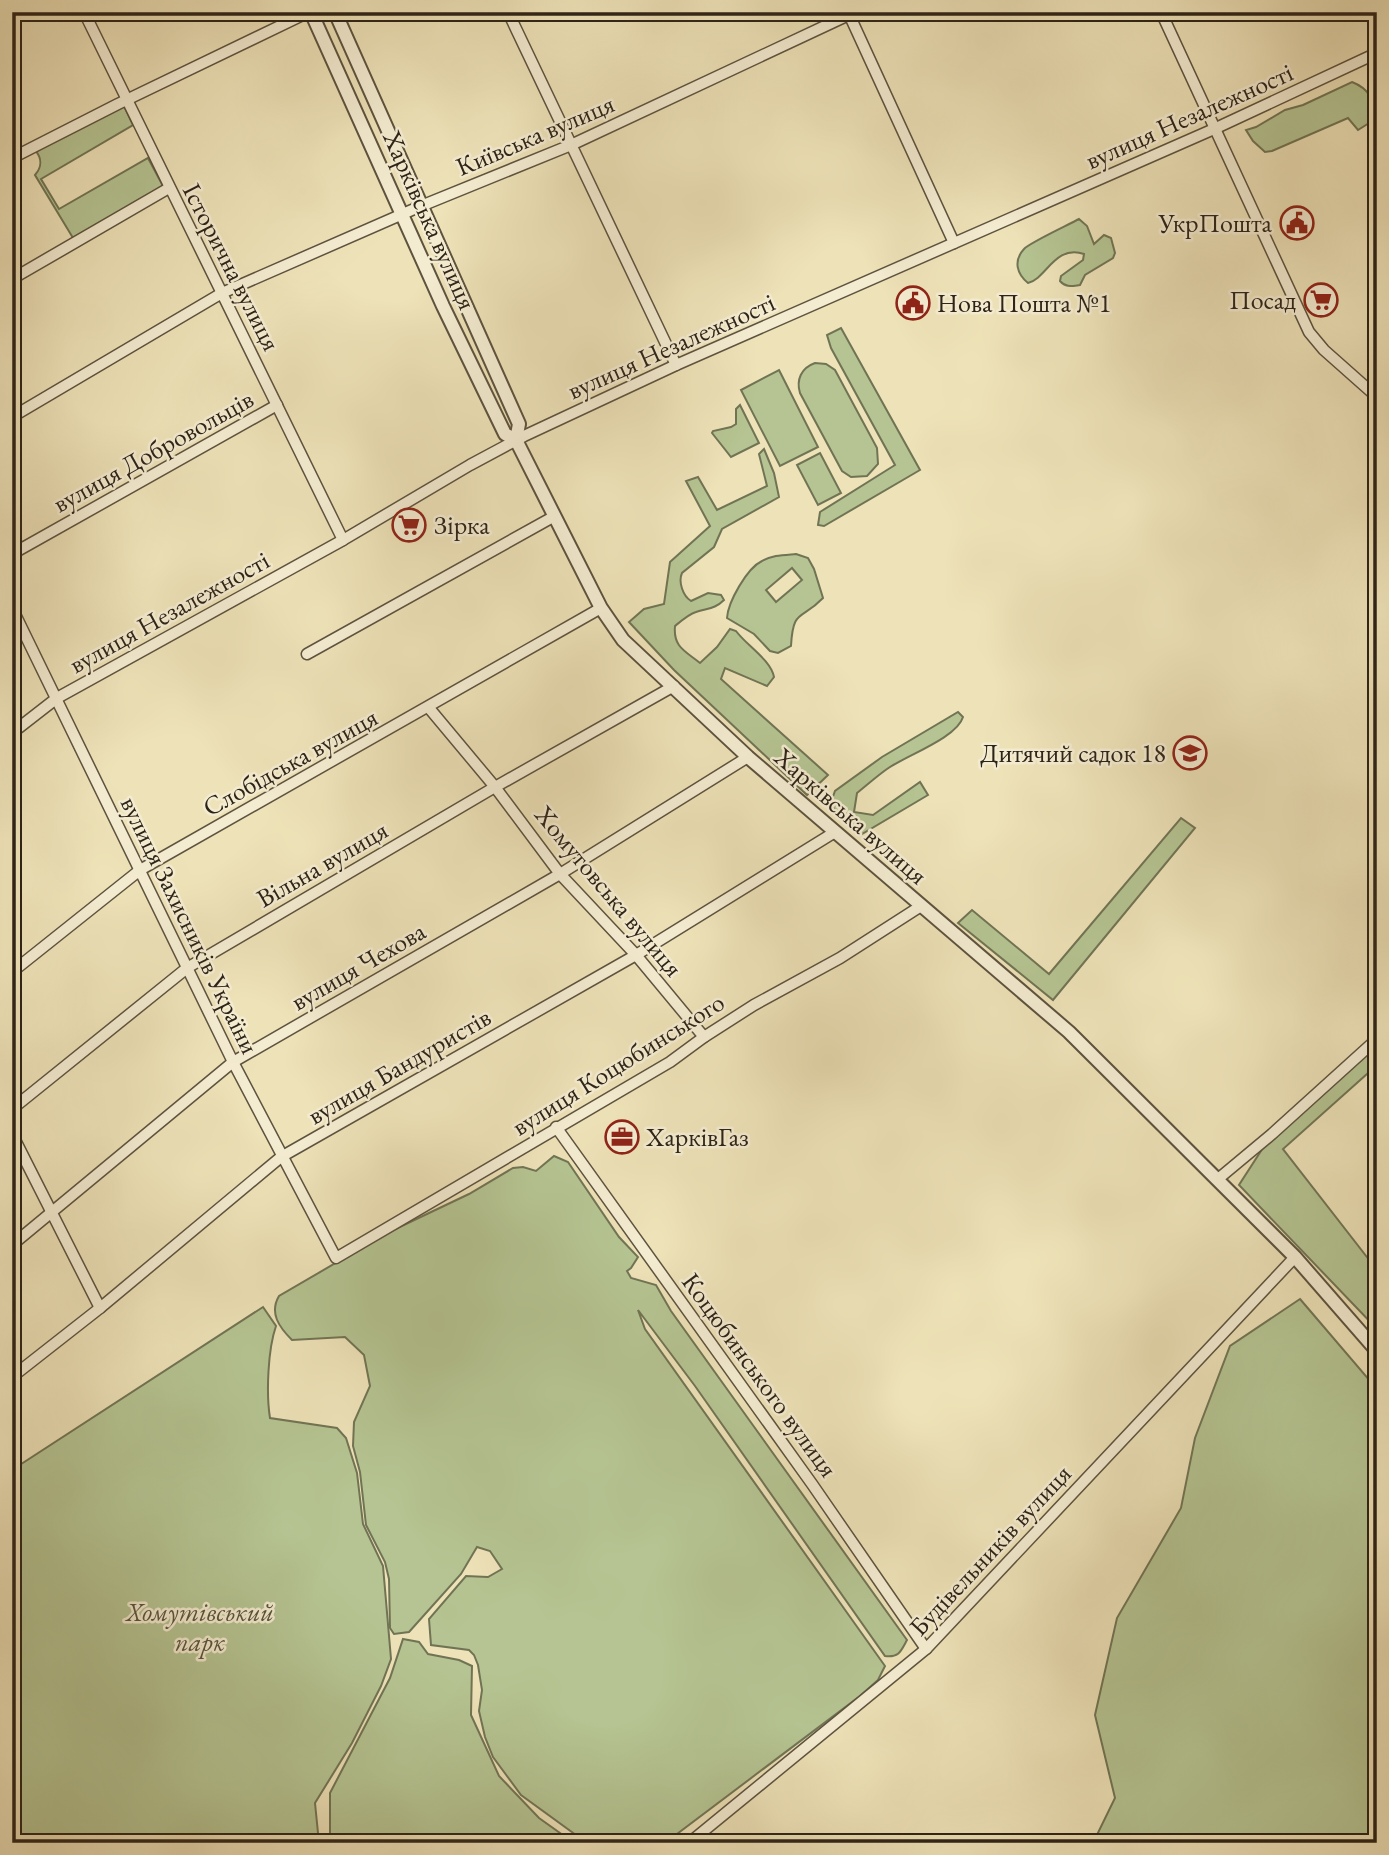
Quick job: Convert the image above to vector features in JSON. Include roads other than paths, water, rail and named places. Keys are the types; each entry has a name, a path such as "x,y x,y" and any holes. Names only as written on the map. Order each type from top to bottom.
{"street":[{"name":"Історична вулиця","path":"84,12 343,540"},
{"path":"12,158 310,12"},
{"name":"Харківська вулиця","path":"310,12 443,306 505,435 516,440"},
{"name":"Харківська вулиця","path":"335,12 519,424 516,440 601,608 623,639 748,757 1069,1032 1295,1257 1377,1350"},
{"path":"508,12 676,365"},
{"path":"1161,12 1309,332 1324,350 1377,397"},
{"path":"851,13 954,243"},
{"name":"Київська вулиця","path":"12,418 222,293 421,206 571,145 851,13"},
{"name":"вулиця Незалежності","path":"12,733 57,698 343,540 516,440 676,365 1214,129 1377,53"},
{"path":"12,279 169,188"},
{"name":"вулиця Добровольців","path":"12,554 277,405"},
{"path":"307,654 553,517"},
{"name":"вулиця Захисників України","path":"12,608 233,1062 336,1258"},
{"name":"Слобідська вулиця","path":"12,972 140,870 601,608"},
{"name":"Вільна вулиця","path":"12,1109 187,968 495,787 674,686"},
{"name":"Хомутовська вулиця","path":"429,708 495,787 560,874 636,955 704,1037"},
{"name":"вулиця Чехова","path":"12,1244 233,1062 560,874 748,757"},
{"name":"вулиця Бандуристів","path":"12,1377 100,1308 281,1157 636,955 835,832"},
{"name":"вулиця Коцюбинського","path":"336,1258 670,1062 754,1005 840,958 921,906"},
{"path":"1218,1179 1377,1039"},
{"name":"Коцюбинського вулиця","path":"556,1127 812,1484 926,1649"},
{"path":"12,1134 100,1308"},
{"name":"Будівельників вулиця","path":"689,1843 926,1649 1295,1257"}],"place":[{"name":"УкрПошта","path":"1297,223"},
{"name":"Посад","path":"1321,300"},
{"name":"Нова Пошта №1","path":"913,303"},
{"name":"Зірка","path":"409,525"},
{"name":"Дитячий садок 18","path":"1190,753"},
{"name":"ХарківГаз","path":"622,1137"}],"park label":[{"name":"Хомутівський парк","path":"200,1627"}]}
